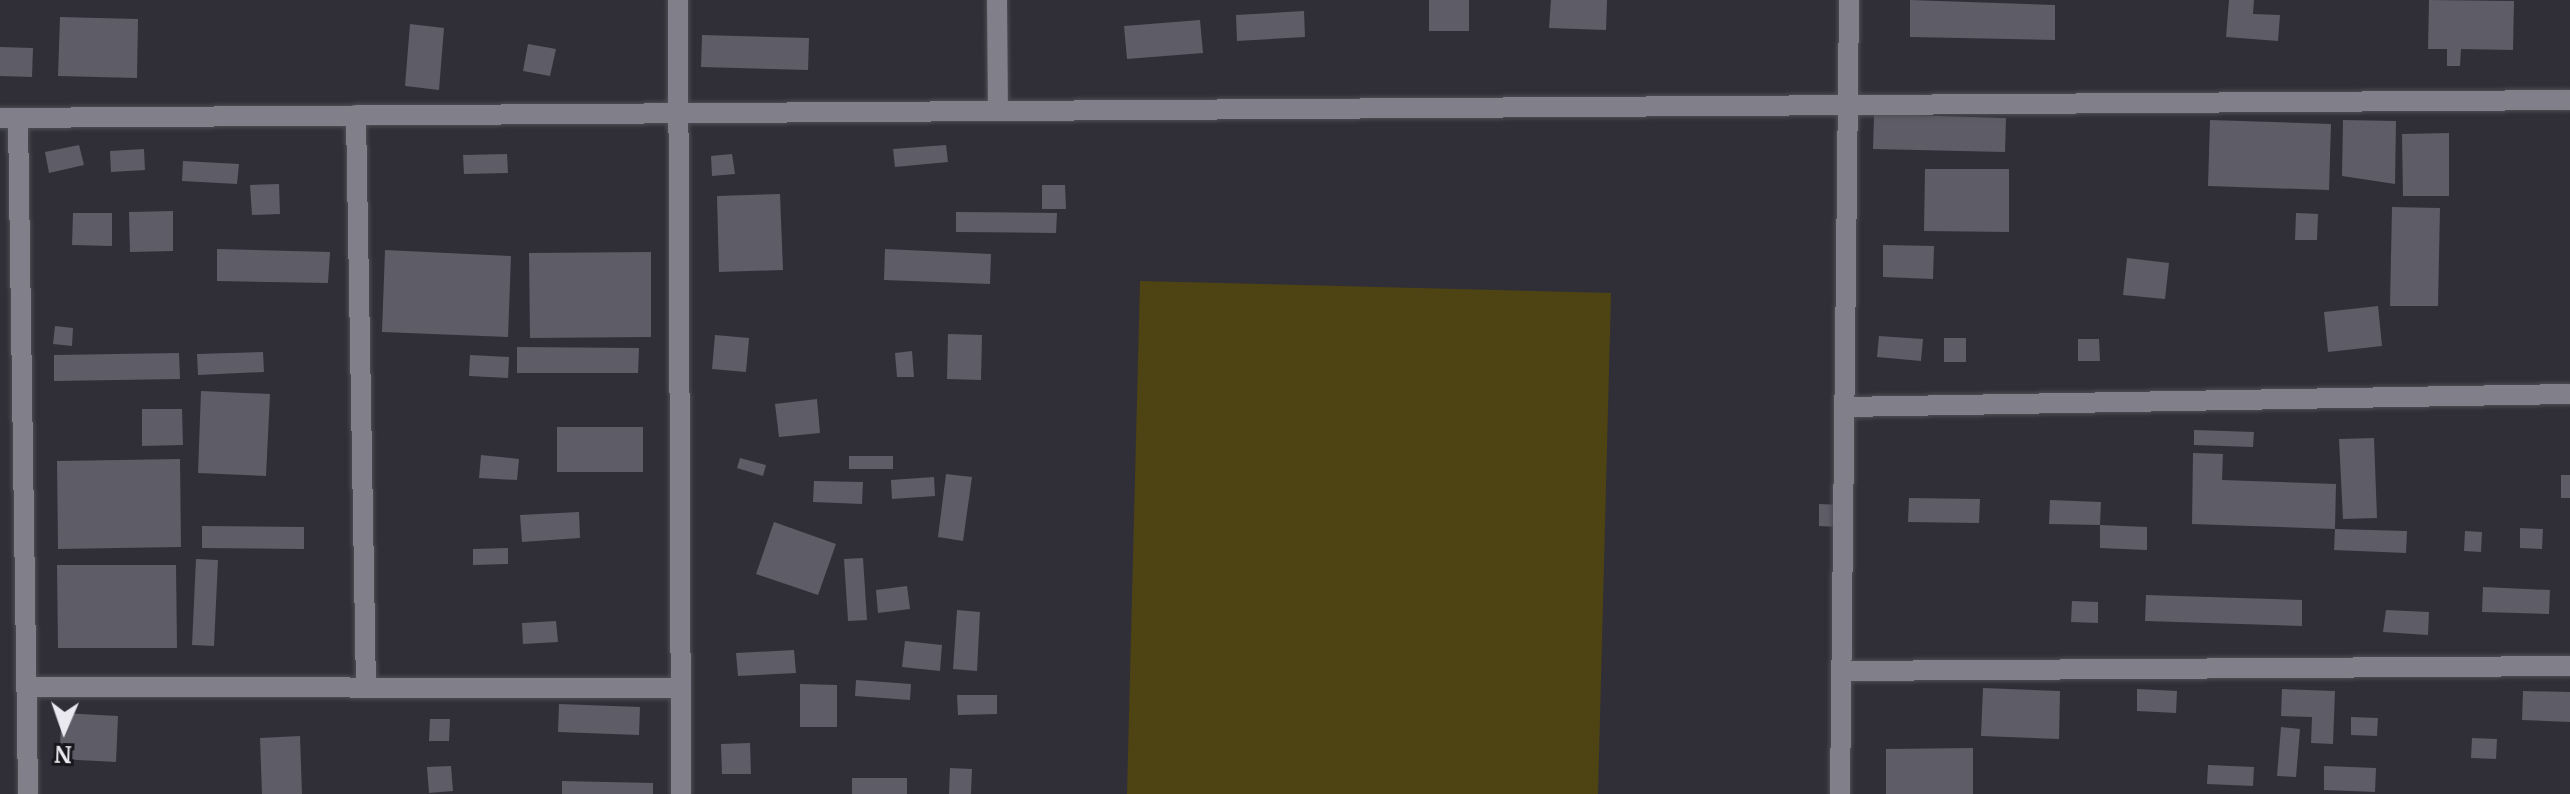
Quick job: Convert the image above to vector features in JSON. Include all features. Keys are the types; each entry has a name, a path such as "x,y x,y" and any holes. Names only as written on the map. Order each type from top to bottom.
{"street":[{"path":"678,0 681,794"},
{"path":"997,0 998,111"},
{"path":"1840,794 1849,0"},
{"path":"28,794 9,118 2570,100"},
{"path":"356,115 366,687"},
{"path":"1845,407 2570,394"},
{"path":"1841,671 2570,666"},
{"path":"26,687 681,688"}],"shaded area":[{"path":"1140,281 1611,293 1598,794 1127,794"}],"building":[{"path":"1429,0 1469,0 1469,31 1429,31"},
{"path":"1551,0 1607,0 1606,30 1549,28"},
{"path":"1910,0 2055,5 2055,40 1910,37"},
{"path":"2229,0 2254,0 2253,14 2280,15 2278,41 2226,37"},
{"path":"2429,0 2514,1 2513,50 2461,49 2460,66 2447,66 2447,49 2428,49"},
{"path":"1304,11 1305,37 1237,41 1236,15"},
{"path":"60,17 138,19 137,78 58,76"},
{"path":"1200,20 1203,53 1127,59 1124,26"},
{"path":"410,24 444,28 439,90 405,86"},
{"path":"702,35 809,38 808,70 701,67"},
{"path":"528,44 556,49 550,76 523,71"},
{"path":"0,47 33,48 32,77 0,76"},
{"path":"1874,114 2006,118 2005,152 1873,149"},
{"path":"2210,120 2331,124 2329,190 2208,186"},
{"path":"2343,120 2396,121 2395,184 2342,176"},
{"path":"2449,133 2449,196 2403,196 2402,134"},
{"path":"79,145 84,165 49,173 45,152"},
{"path":"946,145 948,162 895,167 893,149"},
{"path":"144,149 145,170 111,172 110,151"},
{"path":"507,154 508,173 464,174 463,155"},
{"path":"732,154 735,174 712,176 711,156"},
{"path":"183,161 239,164 237,184 182,181"},
{"path":"1925,169 2009,169 2009,232 1924,231"},
{"path":"279,184 280,214 252,215 250,185"},
{"path":"1042,185 1065,185 1066,209 1042,209"},
{"path":"780,194 783,270 719,272 717,196"},
{"path":"2392,207 2440,208 2438,306 2390,306"},
{"path":"173,211 173,251 130,252 129,212"},
{"path":"956,212 1057,213 1056,233 956,232"},
{"path":"73,213 112,213 112,246 72,245"},
{"path":"2296,213 2318,214 2317,240 2295,240"},
{"path":"1883,245 1934,246 1933,279 1883,277"},
{"path":"217,249 330,252 328,283 217,281"},
{"path":"885,249 991,254 990,284 884,280"},
{"path":"385,250 511,256 508,337 382,332"},
{"path":"651,252 651,337 530,338 529,253"},
{"path":"2127,258 2169,263 2165,299 2123,295"},
{"path":"2378,306 2382,346 2328,352 2324,312"},
{"path":"55,326 73,328 72,346 53,344"},
{"path":"948,334 982,335 981,380 947,379"},
{"path":"715,335 749,338 746,372 712,369"},
{"path":"1879,336 1923,339 1921,361 1877,357"},
{"path":"1944,338 1966,338 1966,362 1944,362"},
{"path":"2078,339 2099,339 2100,361 2078,361"},
{"path":"517,347 639,348 638,373 517,373"},
{"path":"912,351 914,377 897,377 895,353"},
{"path":"263,352 264,372 198,375 197,354"},
{"path":"179,353 180,379 54,381 54,355"},
{"path":"470,355 509,357 508,378 469,376"},
{"path":"201,391 270,394 266,476 198,473"},
{"path":"817,399 820,433 779,437 775,404"},
{"path":"142,409 182,409 183,445 142,446"},
{"path":"557,427 643,427 643,472 557,472"},
{"path":"2194,430 2254,432 2253,447 2194,445"},
{"path":"2374,438 2377,518 2343,519 2339,439"},
{"path":"2193,453 2223,454 2222,480 2336,484 2335,529 2192,524"},
{"path":"481,455 519,459 517,480 479,478"},
{"path":"849,456 893,456 893,469 849,469"},
{"path":"740,458 766,465 763,476 737,468"},
{"path":"180,459 181,547 58,549 57,461"},
{"path":"946,474 972,477 963,541 938,537"},
{"path":"2561,475 2570,475 2570,498 2561,498"},
{"path":"934,477 935,496 892,499 891,480"},
{"path":"814,481 863,482 862,504 813,502"},
{"path":"1909,498 1980,499 1979,523 1908,522"},
{"path":"2050,500 2101,502 2100,525 2049,524"},
{"path":"1819,504 1841,505 1840,527 1819,526"},
{"path":"579,512 580,538 522,542 520,515"},
{"path":"774,522 836,544 818,595 756,574"},
{"path":"2100,525 2147,527 2147,550 2100,548"},
{"path":"202,526 304,527 304,549 202,548"},
{"path":"2520,528 2543,529 2542,549 2520,548"},
{"path":"2335,529 2407,531 2406,553 2334,550"},
{"path":"2465,531 2482,532 2481,552 2464,551"},
{"path":"508,548 508,564 473,565 473,549"},
{"path":"863,558 867,620 848,621 844,559"},
{"path":"196,559 218,560 214,646 192,645"},
{"path":"57,565 176,565 177,648 58,648"},
{"path":"907,586 910,609 878,613 876,590"},
{"path":"2483,587 2550,590 2549,614 2482,612"},
{"path":"2146,595 2302,600 2302,626 2145,621"},
{"path":"2072,601 2098,602 2098,623 2071,622"},
{"path":"957,610 980,612 977,671 953,669"},
{"path":"2386,610 2429,612 2428,635 2383,632"},
{"path":"556,621 558,642 523,644 522,623"},
{"path":"905,641 942,645 940,671 902,667"},
{"path":"794,650 796,673 738,676 736,653"},
{"path":"856,680 911,684 910,700 855,696"},
{"path":"800,684 837,685 837,727 800,727"},
{"path":"1983,688 2060,691 2059,739 1981,736"},
{"path":"2137,689 2177,691 2176,713 2137,711"},
{"path":"2282,689 2335,691 2333,744 2311,743 2312,717 2281,716"},
{"path":"2523,691 2570,692 2570,722 2522,720"},
{"path":"957,695 997,695 997,714 958,715"},
{"path":"559,704 640,707 639,735 558,732"},
{"path":"62,713 118,716 116,762 59,759"},
{"path":"2351,717 2378,718 2377,736 2351,735"},
{"path":"430,719 450,719 449,741 429,741"},
{"path":"2281,727 2300,729 2296,777 2277,776"},
{"path":"300,736 302,794 262,794 260,738"},
{"path":"2472,738 2497,739 2496,759 2471,758"},
{"path":"750,743 751,774 722,774 721,744"},
{"path":"1973,748 1973,794 1886,794 1886,749"},
{"path":"2208,765 2254,767 2253,786 2207,784"},
{"path":"451,766 453,791 429,793 427,767"},
{"path":"2324,766 2376,768 2375,792 2324,790"},
{"path":"950,768 972,769 971,794 949,794"},
{"path":"852,778 907,778 907,794 852,794"},
{"path":"562,781 653,783 653,794 562,794"}]}
